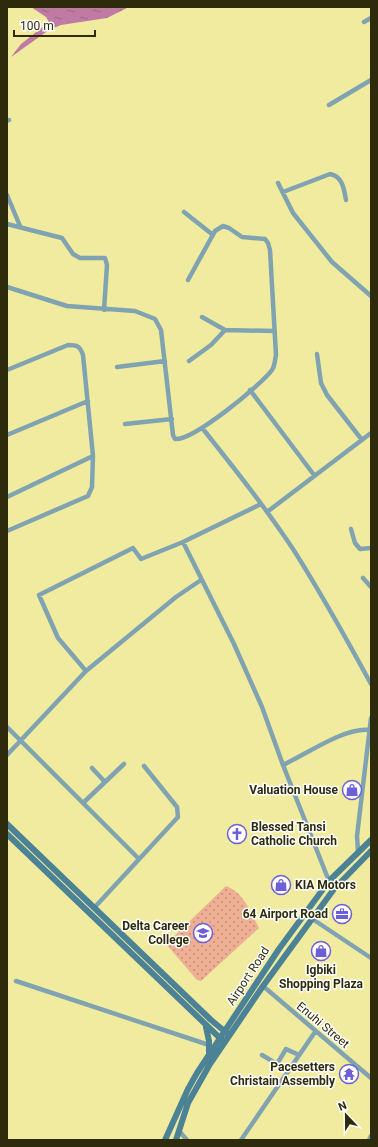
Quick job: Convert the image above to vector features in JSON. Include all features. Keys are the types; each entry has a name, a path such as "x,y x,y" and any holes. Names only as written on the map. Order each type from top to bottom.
{"main road":[{"path":"7,824 211,1020 231,1036"},
{"path":"7,834 206,1026 226,1043"},
{"name":"Airport Road","path":"166,1140 188,1089 208,1055 225,1032 279,949 329,881 358,851 371,840"},
{"name":"Airport Road","path":"176,1140 191,1098 210,1064 231,1036 263,986 312,918 334,889 371,851"},
{"path":"211,1020 225,1025 232,1021"},
{"path":"206,1026 209,1045 208,1055"}],"street":[{"path":"364,22 371,18"},
{"path":"329,105 371,80"},
{"path":"283,192 330,174 335,175 340,179 346,200"},
{"path":"278,182 293,213 332,262 371,296"},
{"path":"7,195 20,226"},
{"path":"184,212 212,235"},
{"path":"7,224 20,226 62,238 73,254 80,258 105,258 107,265 104,310"},
{"path":"7,287 67,306 104,310 135,311 155,319 161,330 176,440 188,437 203,429 250,390 274,368 276,355 268,243 265,239 242,237 230,228 223,226 212,235 188,280"},
{"path":"202,317 225,330 274,331"},
{"path":"189,361 211,345 225,330"},
{"path":"7,370 68,345 76,345 80,348 83,355 93,456 92,486 88,496 7,531"},
{"path":"318,354 321,383 327,395 362,440"},
{"path":"117,367 165,361"},
{"path":"250,390 314,475"},
{"path":"7,435 88,401"},
{"path":"125,424 172,419"},
{"path":"203,429 267,512 292,549 336,620 371,684"},
{"path":"267,512 371,433"},
{"path":"7,498 93,456"},
{"path":"86,671 58,638 39,595 133,548 141,559 183,542 261,504"},
{"path":"351,529 355,543 360,549 371,548"},
{"path":"183,542 234,644 262,707 282,765 329,881"},
{"path":"362,578 371,587"},
{"path":"7,755 86,671 176,597 201,580"},
{"path":"358,851 357,836 371,718"},
{"path":"7,727 139,859"},
{"path":"282,765 347,732 361,729 369,730"},
{"path":"83,804 124,764"},
{"path":"94,908 178,816 177,808 144,766"},
{"path":"92,768 105,782"},
{"path":"312,918 371,958"},
{"path":"16,980 209,1045"},
{"name":"Enuhi Street","path":"263,986 315,1032 371,1078"},
{"path":"241,1140 315,1032"},
{"path":"262,1055 277,1064 286,1049 299,1055"},
{"path":"180,1132 187,1140"},
{"path":"369,1140 371,1136"}],"shaded area":[{"path":"226,886 237,893 246,903 259,928 201,981 197,980 166,944"}],"water":[{"path":"31,7 129,7 107,18 61,25 49,30 11,57 21,44 49,22 46,17"}],"place":[{"name":"Valuation House","path":"352,790"},
{"name":"Blessed Tansi Catholic Church","path":"237,834"},
{"name":"KIA Motors","path":"281,885"},
{"name":"64 Airport Road","path":"342,914"},
{"name":"Delta Career College","path":"203,933"},
{"name":"Igbiki Shopping Plaza","path":"321,951"},
{"name":"Pacesetters Christain Assembly","path":"349,1074"}]}
